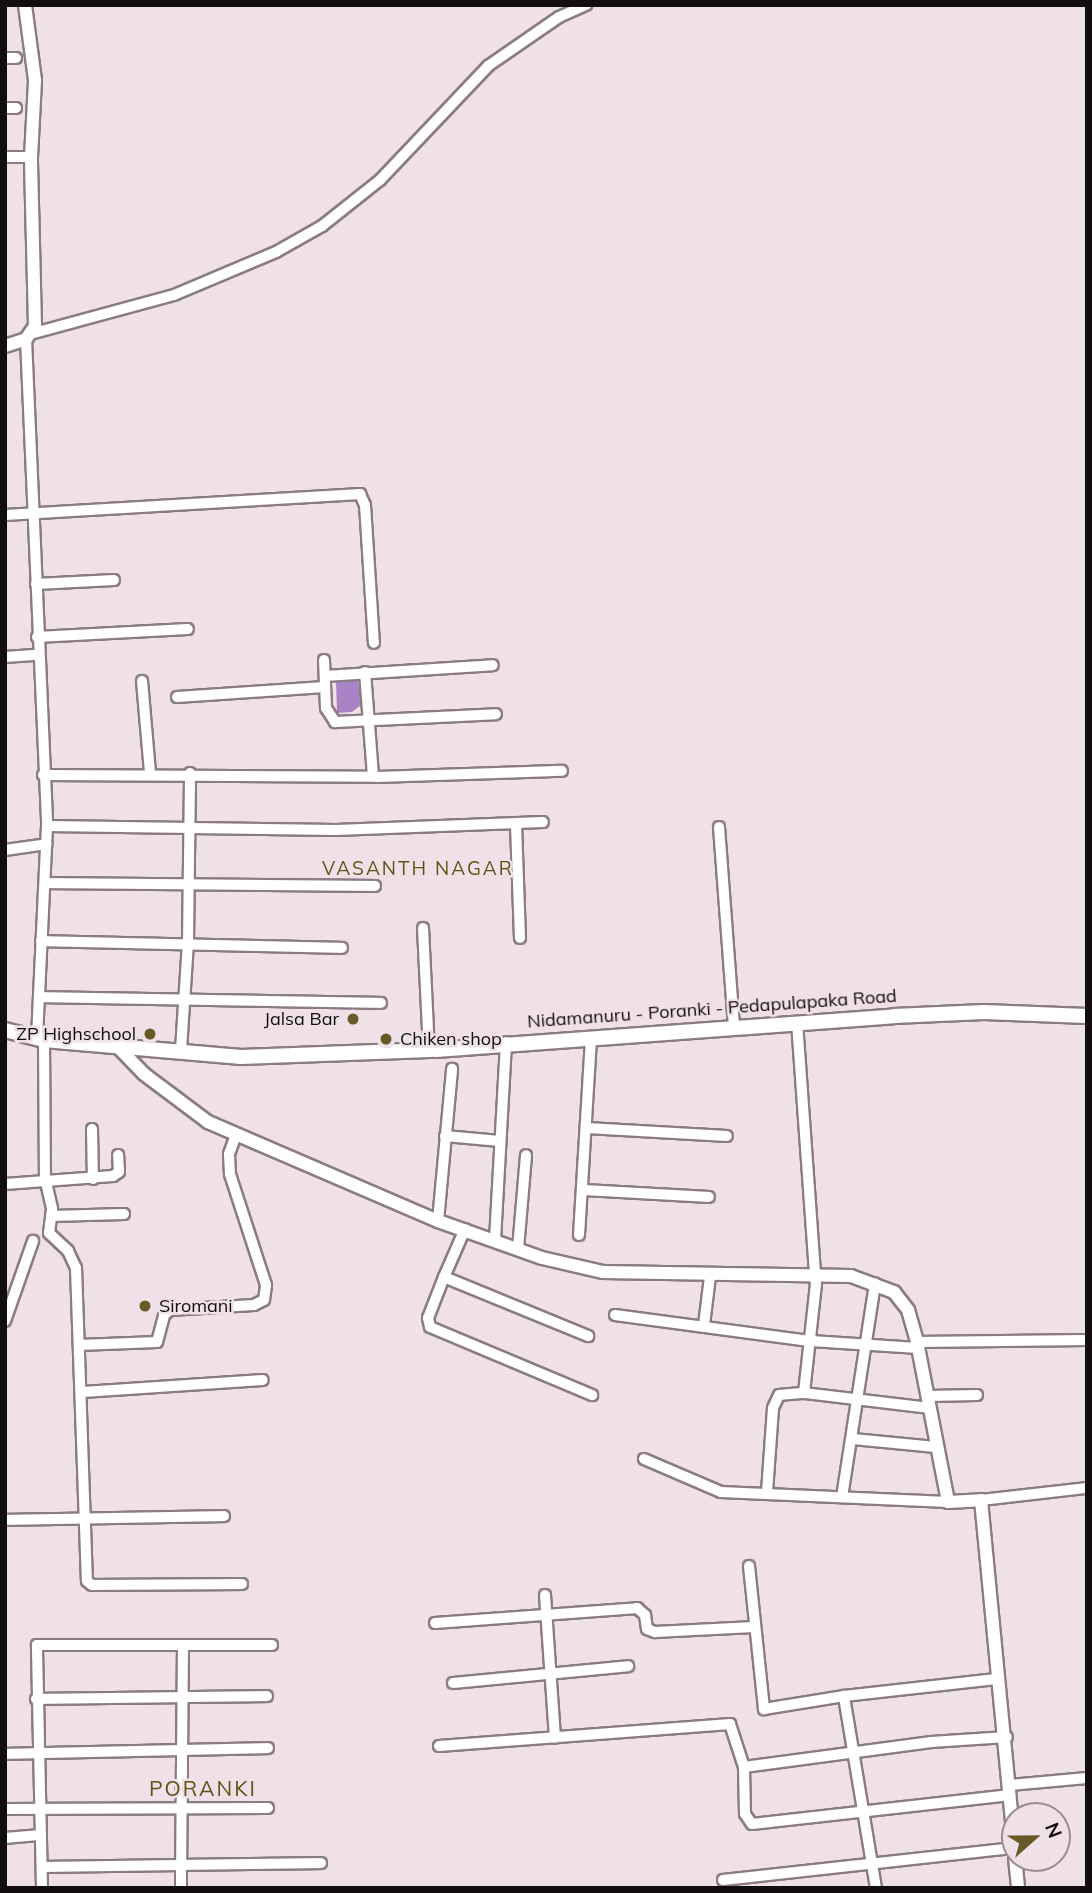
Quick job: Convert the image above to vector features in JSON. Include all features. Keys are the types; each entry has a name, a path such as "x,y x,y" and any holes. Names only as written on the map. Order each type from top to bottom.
{"main road":[{"name":"Nidamanuru - Poranki - Pedapulapaka Road","path":"5,1030 41,1039 241,1057 429,1050 506,1042 591,1039 797,1022 984,1012 1087,1016"}],"street":[{"path":"25,5 35,80 31,157 30,336 37,655 47,826 39,997 50,1237 68,1251 76,1268 83,1392 86,1578 92,1585 242,1584"},
{"path":"5,346 30,336 174,295 276,253 322,226 380,180 488,66 559,17 586,5"},
{"path":"5,157 31,157"},
{"path":"5,515 360,494 365,505 374,643"},
{"path":"36,584 114,580"},
{"path":"37,637 188,629"},
{"path":"5,657 37,655"},
{"path":"324,660 331,720 368,721 496,714"},
{"path":"177,697 325,681 365,672 493,665"},
{"path":"365,672 373,776"},
{"path":"142,681 150,773"},
{"path":"43,775 190,773 373,776 562,771"},
{"path":"181,1050 188,942 190,773"},
{"path":"47,826 336,830 543,822"},
{"path":"516,824 520,938"},
{"path":"719,827 734,1028"},
{"path":"5,850 47,844"},
{"path":"45,883 375,886"},
{"path":"424,928 429,1050"},
{"path":"41,941 188,942 342,948"},
{"path":"39,997 381,1003"},
{"path":"797,1022 815,1275 811,1341 804,1393"},
{"path":"579,1235 585,1190 591,1039"},
{"path":"495,1240 506,1042"},
{"path":"118,1047 179,1103 236,1135 438,1220 518,1249 603,1272 710,1277 851,1276 874,1284 900,1298 918,1345 947,1502"},
{"path":"438,1220 452,1069"},
{"path":"587,1128 727,1136"},
{"path":"92,1129 93,1178"},
{"path":"79,1345 157,1342 164,1315 170,1310 254,1306 264,1300 266,1285 230,1174 229,1154 236,1135"},
{"path":"445,1136 500,1141"},
{"path":"5,1184 47,1183 117,1175 118,1155"},
{"path":"518,1249 526,1155"},
{"path":"585,1190 709,1197"},
{"path":"51,1216 124,1214"},
{"path":"465,1229 428,1318 430,1327 592,1395"},
{"path":"5,1321 33,1241"},
{"path":"444,1277 588,1336"},
{"path":"704,1325 710,1277"},
{"path":"842,1497 859,1401 874,1284"},
{"path":"615,1315 811,1341 865,1345 1087,1340"},
{"path":"83,1392 262,1381"},
{"path":"767,1492 773,1408 779,1395 804,1393 859,1401 928,1402 978,1395"},
{"path":"853,1439 936,1447"},
{"path":"644,1459 722,1492 947,1502 1087,1489"},
{"path":"981,1500 996,1679 1007,1737 1011,1802"},
{"path":"5,1520 224,1516"},
{"path":"749,1566 764,1709 844,1696 996,1679"},
{"path":"545,1595 555,1738"},
{"path":"435,1623 546,1617 637,1608 645,1615 647,1629 655,1632 754,1627"},
{"path":"41,1888 37,1644 272,1645"},
{"path":"181,1888 183,1646"},
{"path":"453,1683 628,1666"},
{"path":"36,1699 182,1695 267,1696"},
{"path":"844,1696 856,1752 876,1888"},
{"path":"439,1746 730,1724 744,1767 745,1814 752,1824 1087,1779"},
{"path":"744,1767 856,1752 1007,1737"},
{"path":"5,1754 268,1748"},
{"path":"5,1808 268,1808"},
{"path":"5,1838 41,1835"},
{"path":"723,1881 1001,1850"},
{"path":"42,1867 321,1863"}],"shaded area":[{"path":"358,678 361,705 352,712 337,713 336,681"}],"place":[{"name":"Jalsa Bar","path":"353,1019"},
{"name":"ZP Highschool","path":"150,1034"},
{"name":"Chiken shop","path":"386,1039"},
{"name":"Siromani","path":"145,1306"}],"district":[{"name":"VASANTH NAGAR","path":"418,869"},
{"name":"PORANKI","path":"203,1788"}]}
